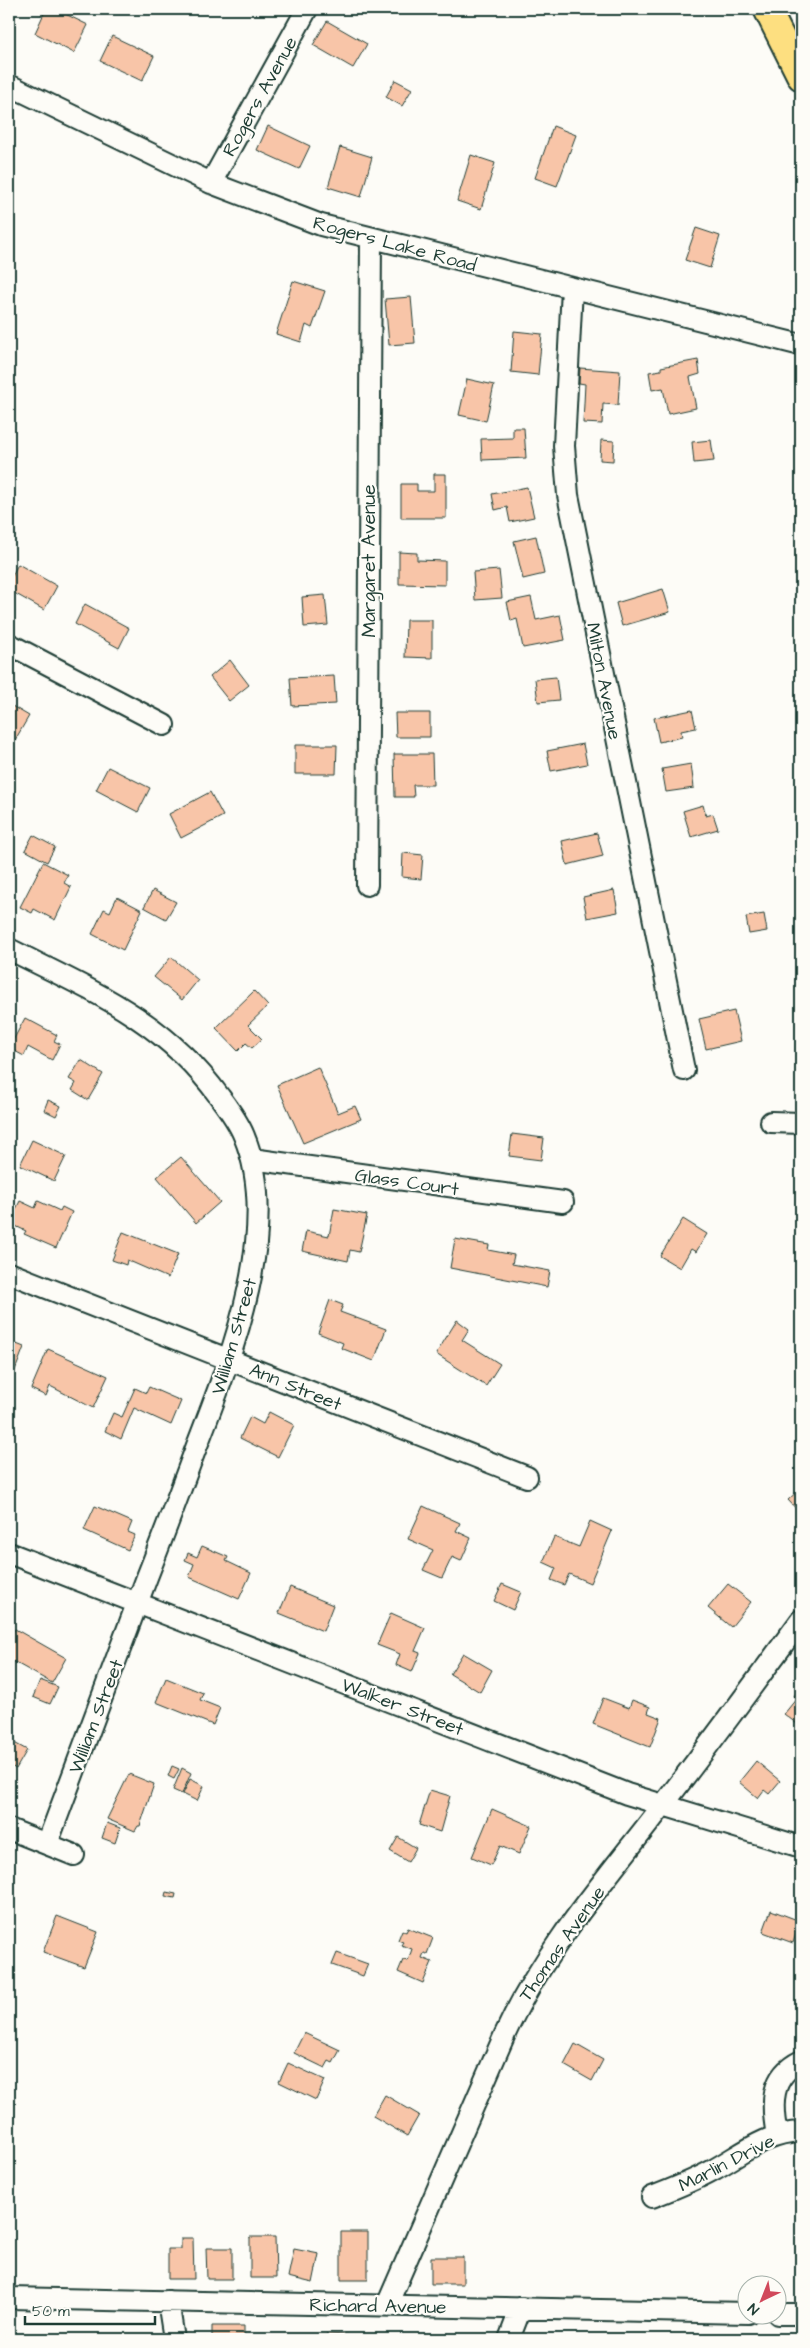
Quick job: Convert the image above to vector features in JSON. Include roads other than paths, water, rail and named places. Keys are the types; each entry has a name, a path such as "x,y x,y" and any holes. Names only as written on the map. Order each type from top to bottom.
{"main road":[{"path":"767,9 801,76"}],"street":[{"name":"Rogers Avenue","path":"211,183 307,9"},
{"name":"Rogers Lake Road","path":"9,85 211,183 238,195 321,224 801,345"},
{"name":"Margaret Avenue","path":"367,885 371,238"},
{"name":"Milton Avenue","path":"572,288 564,446 568,495 684,1070"},
{"path":"9,644 164,725"},
{"name":"William Street","path":"9,949 112,1001 171,1042 208,1080 232,1114 244,1135 252,1159 256,1180 258,1230 251,1272 230,1360 47,1844"},
{"path":"771,1122 801,1123"},
{"name":"Glass Court","path":"252,1159 563,1202"},
{"name":"Ann Street","path":"9,1273 527,1477"},
{"name":"Walker Street","path":"9,1553 628,1794 801,1847"},
{"name":"Thomas Avenue","path":"387,2306 462,2129 518,2006 569,1926 664,1805 801,1620"},
{"path":"9,1829 74,1855"},
{"path":"777,2135 772,2109 778,2082 789,2067 801,2061"},
{"name":"Marlin Drive","path":"652,2198 685,2184 764,2140 777,2135 801,2132"},
{"name":"Richard Avenue","path":"9,2298 738,2313"},
{"path":"168,2300 174,2339"},
{"path":"509,2339 522,2308"},
{"path":"788,2314 801,2314"}]}
